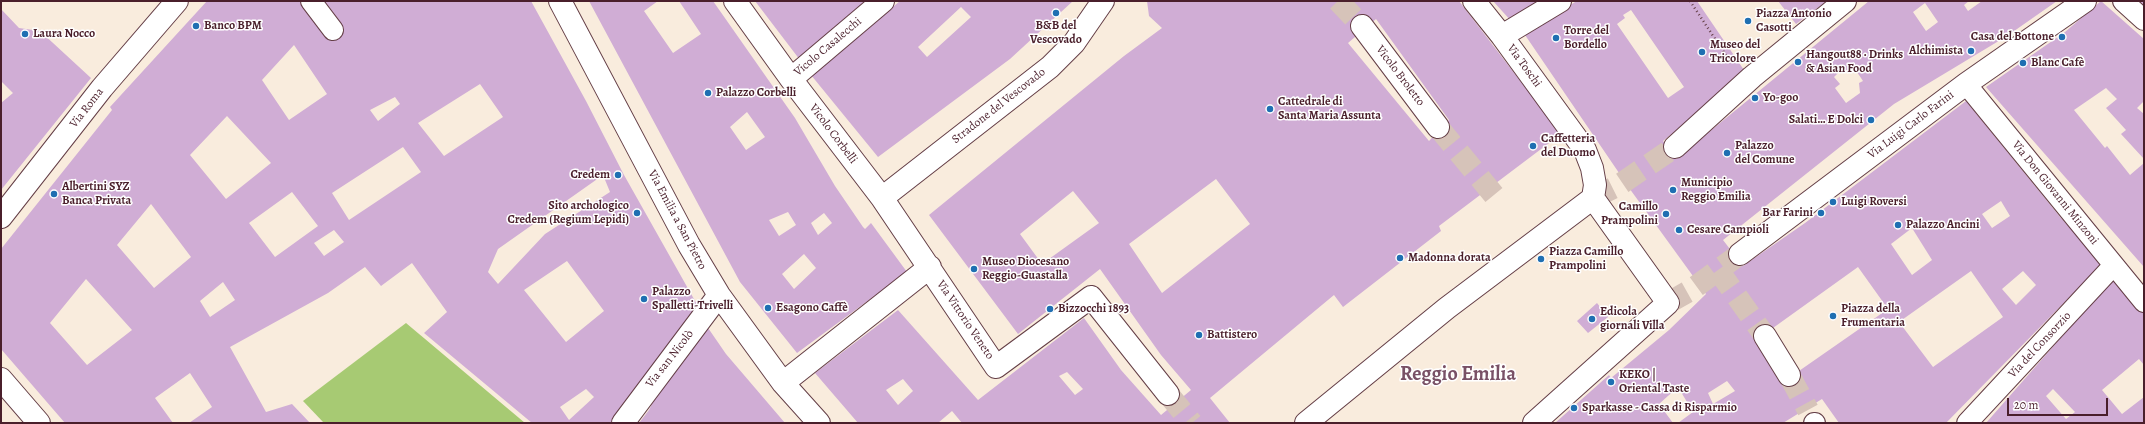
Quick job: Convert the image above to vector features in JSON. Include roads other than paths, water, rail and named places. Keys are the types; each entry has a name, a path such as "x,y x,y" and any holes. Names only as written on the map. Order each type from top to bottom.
{"street":[{"name":"Via Roma","path":"1,217 102,88 177,1"},
{"name":"Via Emilia a San Pietro","path":"560,1 690,245 719,295 784,383 819,423"},
{"name":"Vicolo Corbelli","path":"735,1 882,198 930,267"},
{"name":"Vicolo Casalecchi","path":"791,78 883,1"},
{"name":"Stradone del Vescovado","path":"882,198 1050,67 1074,43 1103,1"},
{"name":"Via Toschi","path":"1474,1 1502,36 1584,150 1592,168 1595,185 1593,198"},
{"path":"1502,36 1560,1"},
{"path":"1675,147 1752,77 1846,1"},
{"name":"Via Luigi Carlo Farini","path":"1740,254 1966,84 2085,1"},
{"name":"Vicolo Broletto","path":"1362,26 1438,127"},
{"path":"1306,423 1447,308 1593,198 1668,302 1545,419"},
{"name":"Via Vittorio Veneto","path":"784,383 930,267 996,367 1091,297 1168,394"},
{"name":"Via san Nicolò","path":"623,423 719,295"},
{"path":"1765,336 1789,375"},
{"path":"1,379 39,423"}],"lane":[{"path":"311,1 333,30"},
{"path":"2123,1 2144,20"},
{"name":"Via Don Giovanni Minzoni","path":"1966,84 2144,302"},
{"name":"Via del Consorzio","path":"1968,423 2114,266"}],"tunnel":[{"path":"1338,1 1362,26"},
{"path":"1438,127 1494,195"},
{"path":"1593,198 1619,185 1675,147"},
{"path":"1668,303 1691,290 1740,254"},
{"path":"1718,270 1765,336"},
{"path":"1789,375 1808,410"},
{"path":"1168,394 1192,423"}],"place":[{"name":"B&B del Vescovado","path":"1056,13"},
{"name":"Piazza Antonio Casotti","path":"1748,21"},
{"name":"Banco BPM","path":"196,26"},
{"name":"Laura Nocco","path":"25,34"},
{"name":"Casa del Bottone","path":"2062,37"},
{"name":"Torre del Bordello","path":"1556,38"},
{"name":"Alchimista","path":"1971,51"},
{"name":"Museo del Tricolore","path":"1702,52"},
{"name":"Hangout88 · Drinks & Asian Food","path":"1798,62"},
{"name":"Blanc Cafè","path":"2023,63"},
{"name":"Palazzo Corbelli","path":"708,93"},
{"name":"Yo-goo","path":"1755,98"},
{"name":"Cattedrale di Santa Maria Assunta","path":"1270,109"},
{"name":"Salati… E Dolci","path":"1871,120"},
{"name":"Caffetteria del Duomo","path":"1533,146"},
{"name":"Palazzo del Comune","path":"1727,153"},
{"name":"Credem","path":"618,175"},
{"name":"Municipio Reggio Emilia","path":"1673,190"},
{"name":"Albertini SYZ Banca Privata","path":"54,194"},
{"name":"Luigi Roversi","path":"1833,202"},
{"name":"Sito archologico Credem (Regium Lepidi)","path":"637,213"},
{"name":"Bar Farini","path":"1821,213"},
{"name":"Camillo Prampolini","path":"1666,214"},
{"name":"Palazzo Ancini","path":"1898,225"},
{"name":"Cesare Campioli","path":"1679,230"},
{"name":"Madonna dorata","path":"1400,258"},
{"name":"Piazza Camillo Prampolini","path":"1541,259"},
{"name":"Museo Diocesano Reggio-Guastalla","path":"974,269"},
{"name":"Palazzo Spalletti-Trivelli","path":"644,299"},
{"name":"Esagono Caffè","path":"768,308"},
{"name":"Bizzocchi 1893","path":"1050,309"},
{"name":"Piazza della Frumentaria","path":"1833,316"},
{"name":"Edicola giornali Villa","path":"1592,319"},
{"name":"Battistero","path":"1199,335"},
{"name":"KEKO | Oriental Taste","path":"1611,382"},
{"name":"Sparkasse - Cassa di Risparmio","path":"1574,408"}],"district":[{"name":"Reggio Emilia","path":"1458,375"}]}
